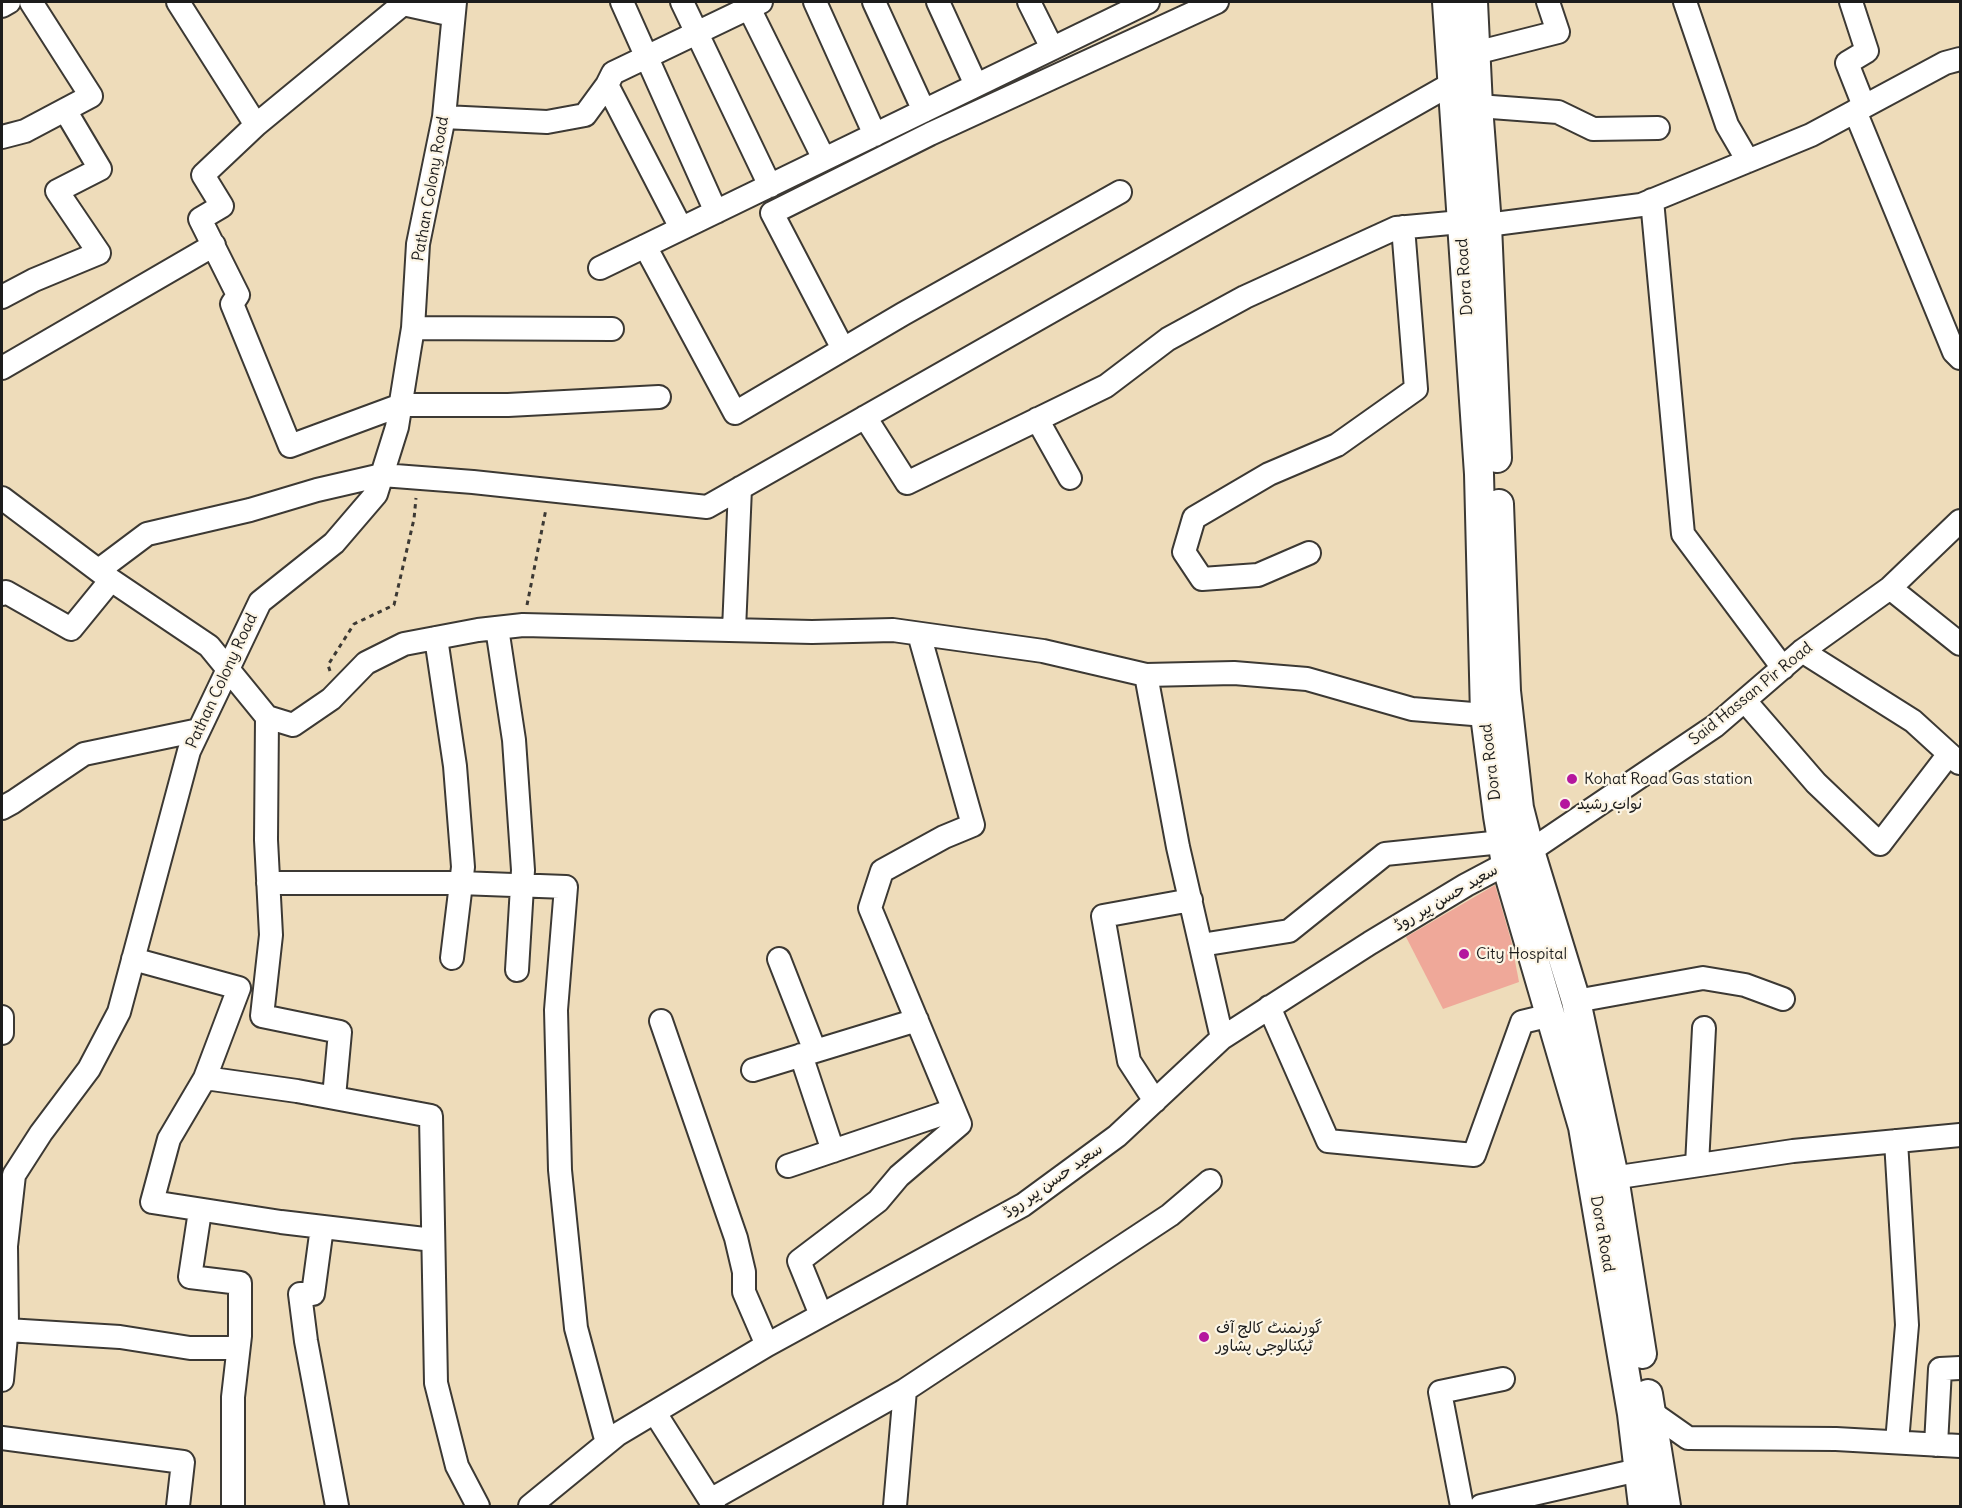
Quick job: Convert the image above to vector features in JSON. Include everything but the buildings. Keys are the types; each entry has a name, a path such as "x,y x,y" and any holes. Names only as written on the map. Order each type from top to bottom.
{"main road":[{"name":"Dora Road","path":"1447,2 1453,83 1474,223 1485,715 1512,853 1549,1010 1583,1127 1603,1179 1642,1413 1638,1470 1642,1506"},
{"path":"1473,2 1478,106 1474,223 1506,691 1519,808 1512,853 1576,1001 1603,1179"},
{"path":"1549,1010 1576,1001"},
{"path":"1642,1413 1666,1506"}],"street":[{"path":"2,6 9,2"},
{"path":"2,137 25,131 91,96 31,2"},
{"path":"178,2 256,125"},
{"path":"622,2 716,212"},
{"path":"682,2 770,186"},
{"path":"815,2 875,135"},
{"path":"874,2 924,111"},
{"path":"938,2 976,86"},
{"path":"1029,2 1052,48"},
{"path":"843,350 772,213 930,134 1217,2"},
{"path":"1476,53 1558,32 1548,2"},
{"path":"1685,2 1727,126 1748,161"},
{"path":"1851,2 1867,51 1847,63 1860,109 1953,328 1954,352 1960,358"},
{"path":"454,8 403,4 256,125 203,176 222,206 201,219 238,295 232,304 290,446 400,405 508,405 659,397"},
{"path":"444,117 546,122 585,115 607,85 613,72 752,4 824,159"},
{"path":"600,268 976,86 1135,4"},
{"name":"Pathan Colony Road","path":"2,1380 6,1246 14,1175 41,1133 89,1070 119,1012 189,751 260,602 334,543 376,494 397,427 413,328 418,244 444,117 454,8"},
{"path":"865,417 907,483 1106,386 1168,339 1245,297 1396,228 1474,223 1641,205 1811,135 1945,63 1960,59"},
{"path":"2,594 6,592 71,629 105,575 147,534 250,510 317,490 382,475 707,507 1453,83"},
{"path":"607,85 681,228"},
{"path":"1478,106 1558,112 1593,129 1658,129"},
{"path":"2,297 34,280 99,253 57,191 100,169 65,110"},
{"path":"645,246 735,413 1120,192"},
{"path":"1652,200 1683,534 1783,668"},
{"path":"1309,553 1258,575 1202,579 1184,552 1194,518 1269,474 1337,445 1416,389 1403,227"},
{"path":"2,368 213,245"},
{"path":"413,328 612,329"},
{"path":"1037,419 1070,478"},
{"path":"734,630 740,488"},
{"path":"2,498 105,575 209,646 267,717 293,725 337,693 366,663 404,644 523,625 812,632 892,630 1043,651 1146,675 1234,673 1307,679 1412,709 1485,715"},
{"name":"Said Hassan Pir Road","path":"1512,853 1715,726 1802,651 1890,588 1959,525"},
{"path":"1890,588 1960,644"},
{"path":"497,628 514,740 523,870 517,969"},
{"path":"821,1315 799,1261 878,1201 898,1176 960,1124 870,908 882,871 944,837 972,825 919,634"},
{"path":"436,638 456,766 462,867 452,958"},
{"path":"1745,701 1815,783 1880,844 1955,759 1913,722 1802,651"},
{"path":"1146,675 1178,847 1222,1038"},
{"path":"267,717 266,840 271,935 262,1016 340,1032 334,1097"},
{"path":"2,808 84,754 199,730"},
{"path":"1201,945 1289,931 1385,854 1512,853"},
{"name":"سعید حسن پیر روڈ","path":"530,1506 618,1434 821,1315 1023,1205 1117,1136 1222,1038 1370,943 1466,885 1512,853"},
{"path":"268,883 566,887 556,1010 560,1170 576,1328 607,1443"},
{"path":"1155,1101 1130,1061 1103,916 1191,900"},
{"path":"133,959 239,988 205,1078 169,1139 152,1202 200,1211 433,1240"},
{"path":"779,959 808,1053 833,1151"},
{"path":"1576,1001 1703,978 1745,985 1783,999"},
{"path":"1269,1007 1328,1141 1474,1155 1522,1022 1549,1010"},
{"path":"2,1017 2,1033"},
{"path":"753,1070 917,1020"},
{"path":"661,1021 736,1238 744,1272 744,1292 767,1346"},
{"path":"1697,1165 1704,1028"},
{"path":"205,1078 334,1097 431,1116 436,1383 458,1466 478,1506"},
{"path":"788,1166 954,1110"},
{"path":"1603,1179 1793,1151 1960,1135"},
{"path":"1896,1141 1907,1325 1897,1442"},
{"path":"655,1413 712,1503 905,1390 1170,1215 1210,1181"},
{"path":"200,1211 190,1277 240,1283 238,1348 233,1397 233,1506"},
{"path":"322,1227 313,1294 300,1294 306,1341 337,1506"},
{"path":"4,1341 120,1337 190,1348 238,1348"},
{"path":"1936,1444 1940,1369 1960,1368"},
{"path":"1462,1506 1440,1392 1503,1379"},
{"path":"895,1506 905,1390"},
{"path":"1642,1413 1688,1438 1836,1439 1960,1446"},
{"path":"2,1438 183,1462 178,1506"},
{"path":"1481,1506 1638,1470"}],"path":[{"path":"337,693 328,665 354,624 394,605 414,519 418,478"},
{"path":"523,625 549,490"}],"place":[{"name":"Kohat Road Gas station","path":"1572,779"},
{"name":"نواب رشید","path":"1565,804"},
{"name":"City Hospital","path":"1464,954"},
{"name":"گورنمنٹ کالج آف ٹیکنالوجی پشاور","path":"1204,1337"}]}
